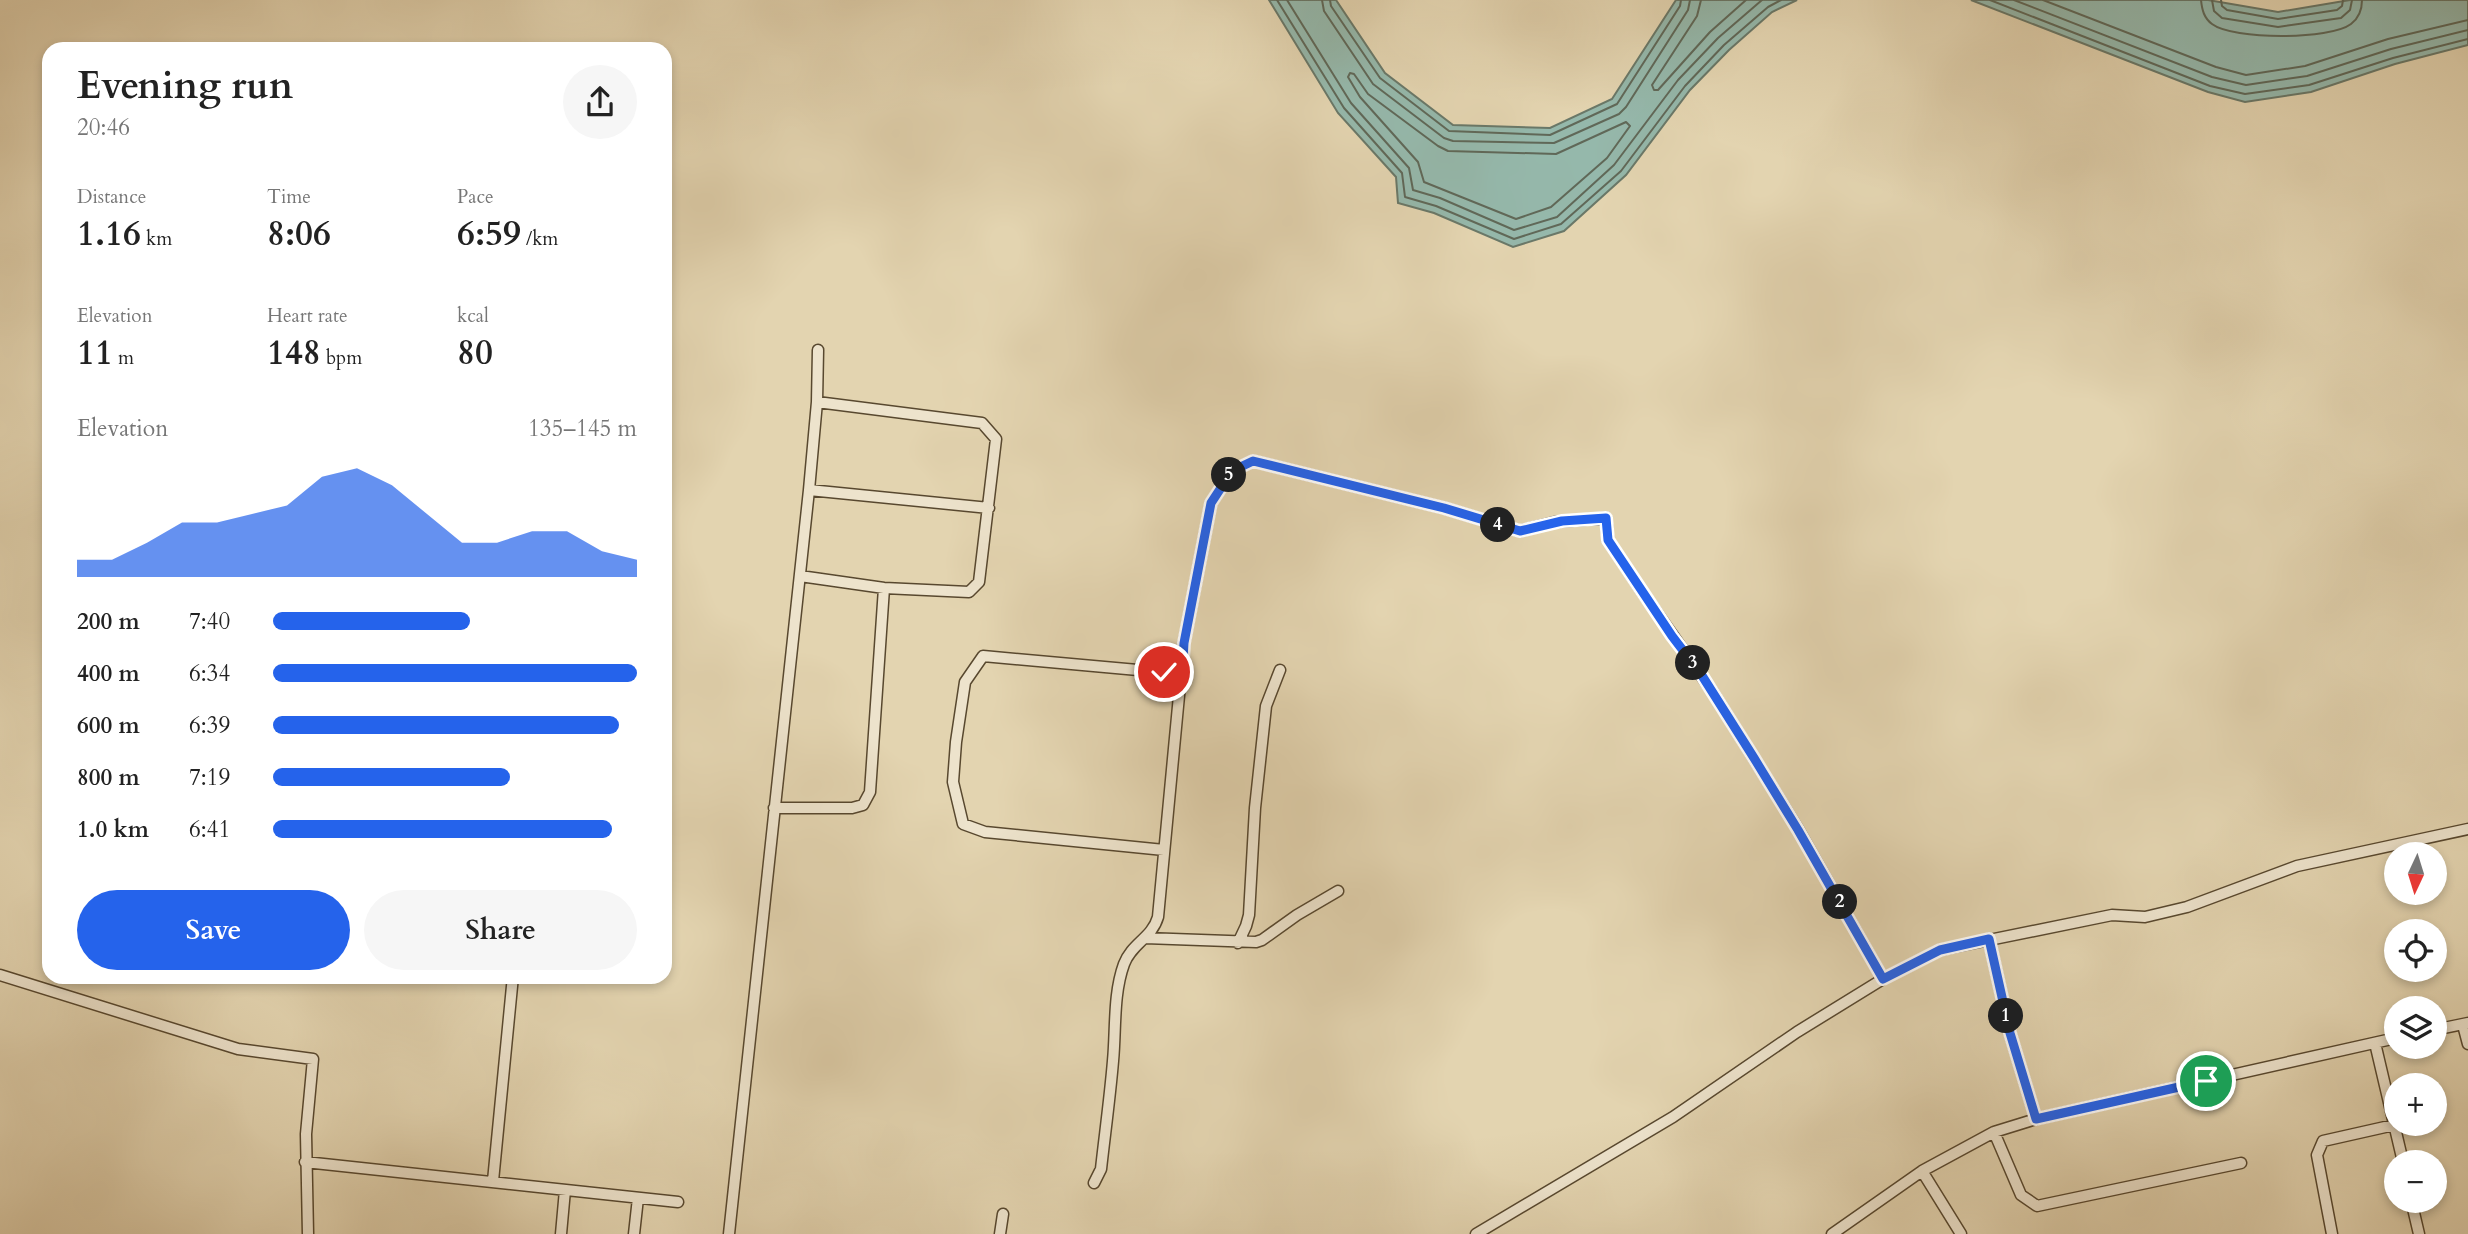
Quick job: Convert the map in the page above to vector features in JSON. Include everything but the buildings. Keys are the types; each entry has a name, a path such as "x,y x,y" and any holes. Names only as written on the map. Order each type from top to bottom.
{"street":[{"path":"729,1234 809,490 817,402 818,349"},
{"path":"800,576 884,587 969,592 979,582 996,439 982,422 817,402"},
{"path":"1094,1183 1101,1169 1113,1061 1116,1001 1123,966 1130,950 1145,938 1158,917 1184,643 1211,503 1232,471 1253,461 1444,508 1520,531 1562,521 1606,518 1608,540 1672,636 1701,674 1754,758 1883,979"},
{"path":"809,490 989,508"},
{"path":"774,808 852,808 863,805 870,792 884,587"},
{"path":"1164,850 985,831 962,824 953,782 956,743 965,682 983,656 1182,674"},
{"path":"1238,943 1247,926 1249,915 1255,808 1266,706 1280,670"},
{"path":"1476,1234 1673,1116 1797,1032 1883,979 1940,950 2112,915 2145,918 2187,907 2297,866 2468,829"},
{"path":"1145,938 1238,943 1262,940 1338,891"},
{"path":"1989,939 2010,1033 2036,1119"},
{"path":"0,975 238,1049 313,1059 305,1162 308,1234"},
{"path":"493,1181 512,984"},
{"path":"2447,1027 2465,1024 2468,1044"},
{"path":"1832,1234 1922,1171 1994,1132 2036,1119 2384,1041"},
{"path":"2375,1043 2384,1082"},
{"path":"2332,1234 2317,1155 2323,1141 2384,1127"},
{"path":"1994,1132 2021,1195 2038,1206 2241,1163"},
{"path":"305,1162 678,1202"},
{"path":"1922,1171 1961,1234"},
{"path":"561,1234 565,1190"},
{"path":"634,1234 638,1198"},
{"path":"2415,1213 2419,1234"},
{"path":"1000,1234 1003,1214"}],"water":[{"path":"1269,0 1336,0 1385,73 1453,125 1550,128 1612,99 1676,0 1797,0 1772,12 1729,50 1690,90 1626,175 1564,231 1513,247 1434,213 1398,203 1396,177 1338,113"},
{"path":"1971,0 2208,0 2278,12 2350,0 2468,0 2468,45 2395,64 2311,92 2245,102 2208,92"}],"route":[{"path":"1164,672 1182,674 1184,643 1211,503 1232,471 1253,461 1444,508 1520,531 1562,521 1606,518 1608,540 1672,636 1701,674 1754,758 1883,979 1940,950 1989,939 2010,1033 2036,1119 2206,1081"}]}
